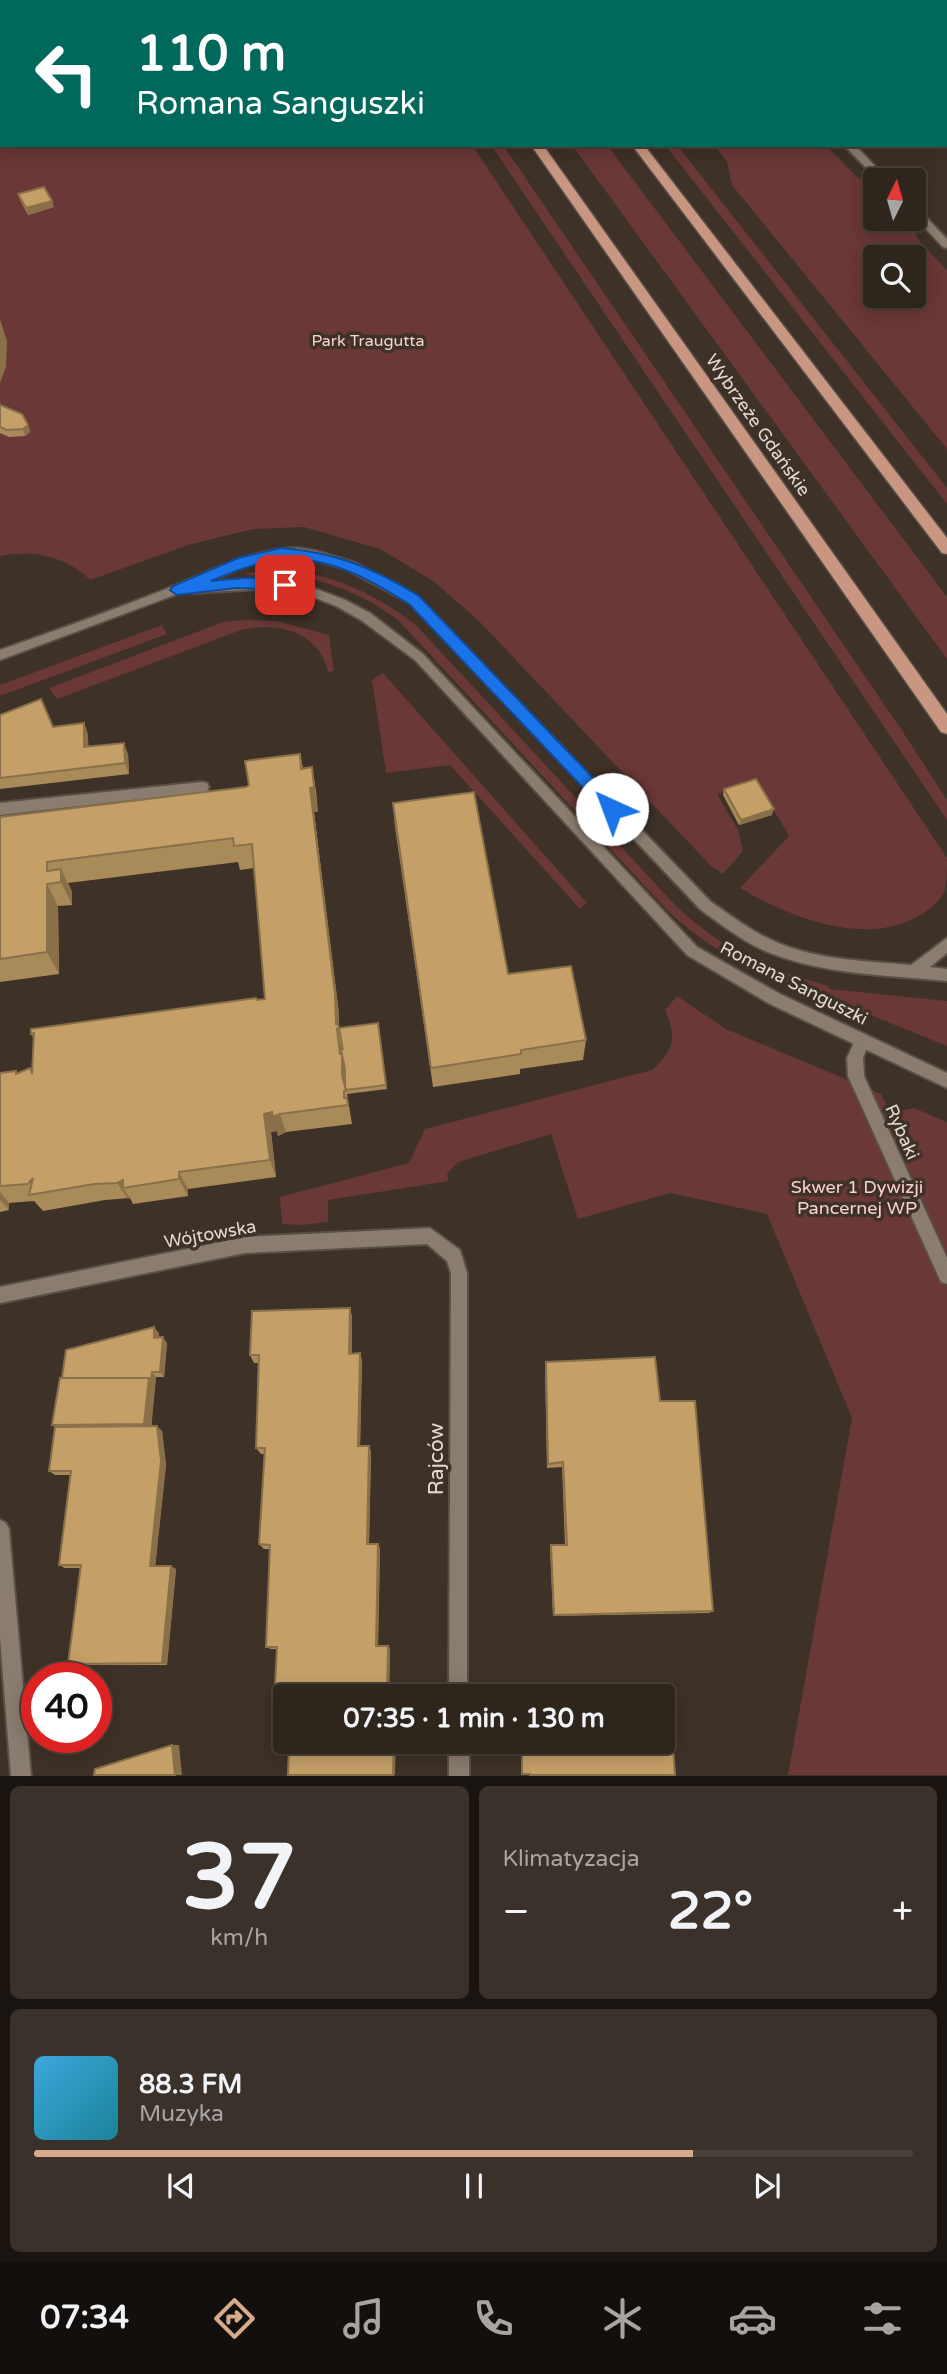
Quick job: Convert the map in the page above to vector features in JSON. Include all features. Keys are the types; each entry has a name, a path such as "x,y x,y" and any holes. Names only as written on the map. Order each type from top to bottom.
{"main road":[{"name":"Wybrzeże Gdańskie","path":"538,147 947,727"},
{"path":"640,147 947,549"}],"street":[{"path":"851,147 871,168"},
{"path":"926,223 947,245"},
{"name":"Romana Sanguszki","path":"0,655 177,590 242,561 281,553 316,555 337,561 385,582 414,600 706,906 746,934 783,952 841,965 947,975"},
{"name":"Romana Sanguszki","path":"177,590 236,583 285,585 351,606 386,628 419,656 692,951 775,999 947,1081"},
{"path":"0,808 202,787"},
{"path":"914,971 947,944"},
{"name":"Rybaki","path":"862,1041 855,1058 856,1076 947,1276"},
{"name":"Rajców","path":"430,1236 454,1256 459,1273 458,1684"},
{"name":"Wójtowska","path":"0,1295 245,1245 275,1242 384,1241 430,1236"},
{"path":"0,1529 21,1776"},
{"path":"459,1754 459,1776"}],"green space":[{"name":"Park Traugutta","path":"0,147 473,147 947,858 945,890 936,903 918,917 892,926 870,929 847,928 802,917 740,888 789,836 757,782 717,794 738,830 743,851 723,874 711,866 479,621 433,581 380,549 304,527 253,529 188,545 90,580 60,560 25,554 0,556"},
{"path":"492,147 504,147 903,732 947,800 947,820"},
{"path":"573,147 609,147 947,597 947,659"},
{"path":"667,147 679,147 947,488 947,504"},
{"path":"716,147 828,147 863,181 863,231 914,231 923,245 863,245 863,308 926,308 926,248 947,270 947,449 732,185 727,162"},
{"path":"268,569 309,573 328,578 382,602 416,625 676,906 729,947 765,965 829,986 829,989 947,1001 947,1046 806,989 803,992 749,967 698,936 667,910 398,620 360,597 317,580 288,575 245,574"},
{"path":"276,621 329,635 334,671 328,672 316,647 306,639 295,633 269,627 241,630 57,699 49,688 223,622"},
{"path":"162,625 167,634 0,696 0,685"},
{"path":"383,673 587,903 580,909 450,765 386,773 372,680"},
{"name":"Skwer 1 Dywizji Pancernej WP","path":"677,996 726,1029 881,1094 890,1113 914,1108 947,1122 947,1775 788,1775 852,1418 767,1214 670,1193 578,1219 551,1134 458,1162 447,1174 449,1181 328,1200 328,1222 282,1224 280,1197 409,1163 425,1129 652,1070 669,1049 672,1036 665,1010"}],"building":[{"path":"44,187 52,201 26,208 18,194"},
{"path":"0,405 22,414 28,425 23,429 7,430 0,427"},
{"path":"41,699 53,727 84,723 84,747 124,743 125,763 0,778 0,715"},
{"path":"300,754 301,769 312,767 314,787 310,788 335,994 336,1024 342,1054 342,1075 346,1091 344,1098 347,1098 348,1105 273,1117 272,1112 264,1114 270,1160 179,1172 179,1179 123,1188 123,1180 29,1195 33,1178 28,1184 0,1186 0,1073 16,1071 16,1074 30,1068 32,1074 34,1033 31,1034 31,1029 256,998 265,999 252,844 234,846 233,838 47,862 47,871 61,869 61,882 47,884 47,952 0,959 0,817 246,787 249,785 245,761"},
{"path":"756,779 774,809 741,820 724,789"},
{"path":"474,792 508,974 571,966 586,1040 521,1050 521,1054 431,1068 393,803"},
{"path":"378,1023 386,1085 346,1090 339,1028"},
{"path":"350,1308 349,1354 360,1353 358,1446 369,1446 367,1544 378,1544 376,1646 388,1646 387,1684 275,1684 277,1647 266,1647 270,1545 259,1544 265,1448 256,1448 259,1355 250,1355 252,1311"},
{"path":"154,1327 154,1338 163,1337 160,1372 152,1372 151,1380 62,1378 66,1350"},
{"path":"655,1357 660,1401 695,1401 713,1611 554,1615 551,1545 567,1545 563,1462 548,1464 546,1362"},
{"path":"60,1378 149,1378 144,1424 52,1425"},
{"path":"157,1426 161,1461 150,1566 171,1566 162,1663 68,1662 81,1565 59,1565 71,1471 49,1471 55,1427"},
{"path":"172,1745 175,1775 94,1775 95,1769"},
{"path":"289,1754 394,1754 393,1775 288,1775"},
{"path":"522,1754 674,1754 675,1775 530,1775 522,1774"}],"route":[{"path":"285,585 236,583 177,590 242,561 281,553 316,555 385,582 414,600 612,809"}]}
